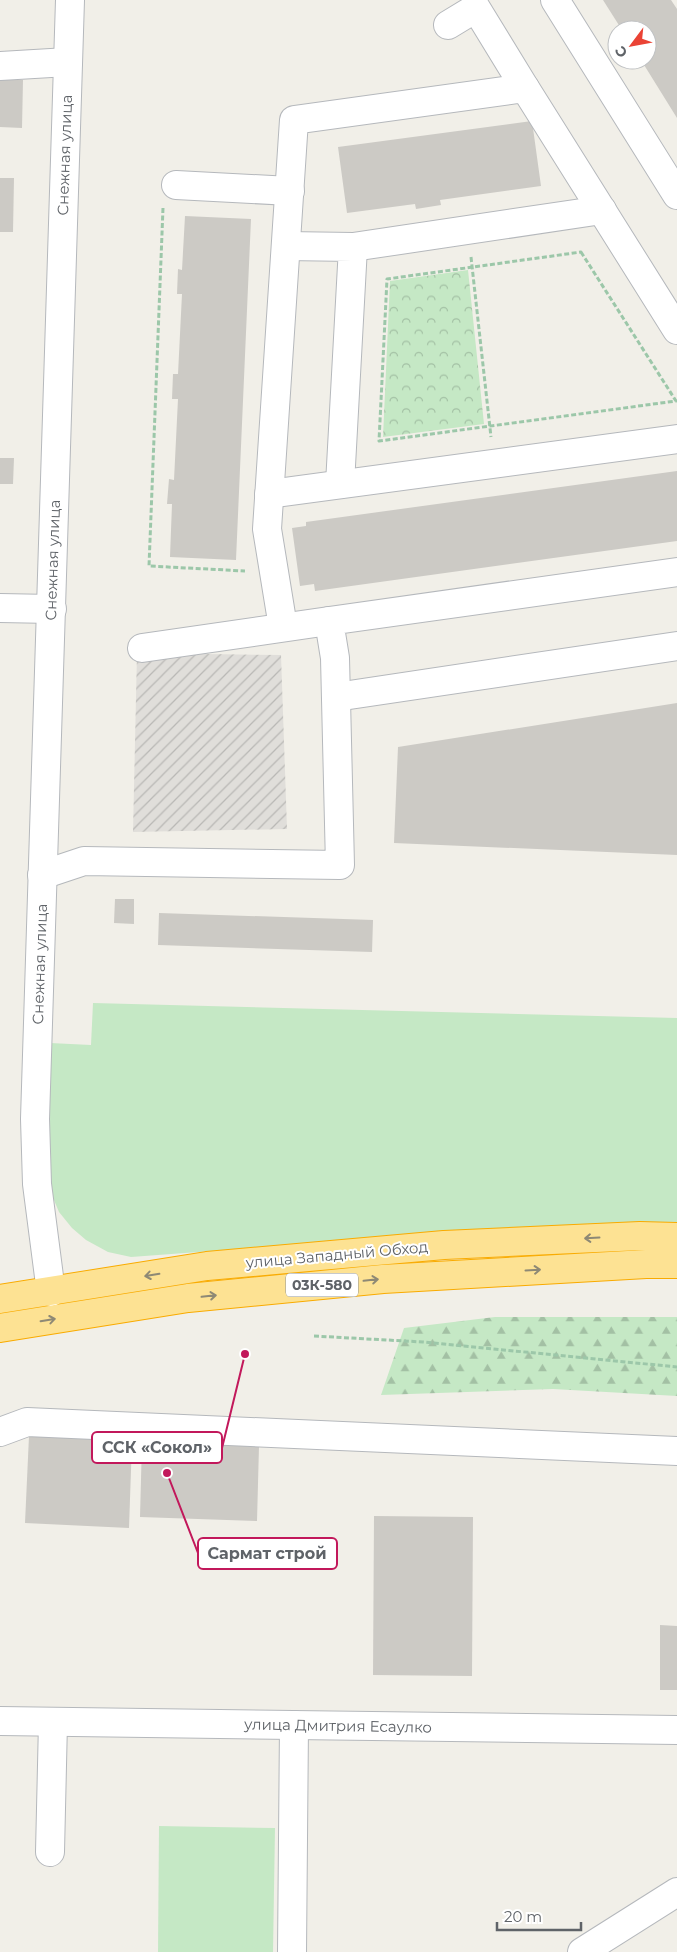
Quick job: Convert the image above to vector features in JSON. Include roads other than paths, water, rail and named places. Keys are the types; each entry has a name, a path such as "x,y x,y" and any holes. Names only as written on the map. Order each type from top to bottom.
{"highway":[{"name":"улица Западный Обход","path":"0,1299 208,1266 444,1245 640,1236 677,1237"},
{"name":"улица Западный Обход","path":"0,1328 188,1298 374,1280 636,1264 677,1264"}],"street":[{"name":"Снежная улица","path":"51,1292 37,1184 35,1119 70,0"},
{"path":"555,0 677,195"},
{"path":"448,26 476,8 524,88 677,330"},
{"path":"0,66 68,62"},
{"path":"283,627 267,529 294,120 524,88"},
{"path":"169,196 290,191"},
{"path":"286,246 353,247 602,210"},
{"path":"340,484 353,247"},
{"path":"269,494 677,439"},
{"path":"142,648 677,572"},
{"path":"0,608 52,609"},
{"path":"42,875 84,861 340,865 335,658 329,621"},
{"path":"336,698 677,646"},
{"path":"0,1432 28,1422 677,1451"},
{"name":"улица Дмитрия Есаулко","path":"0,1721 677,1730"},
{"path":"50,1852 53,1722"},
{"path":"292,1952 294,1725"},
{"path":"582,1952 677,1892"}],"place":[{"name":"ССК «Сокол»","path":"245,1354"},
{"name":"Сармат строй","path":"167,1473"}]}
